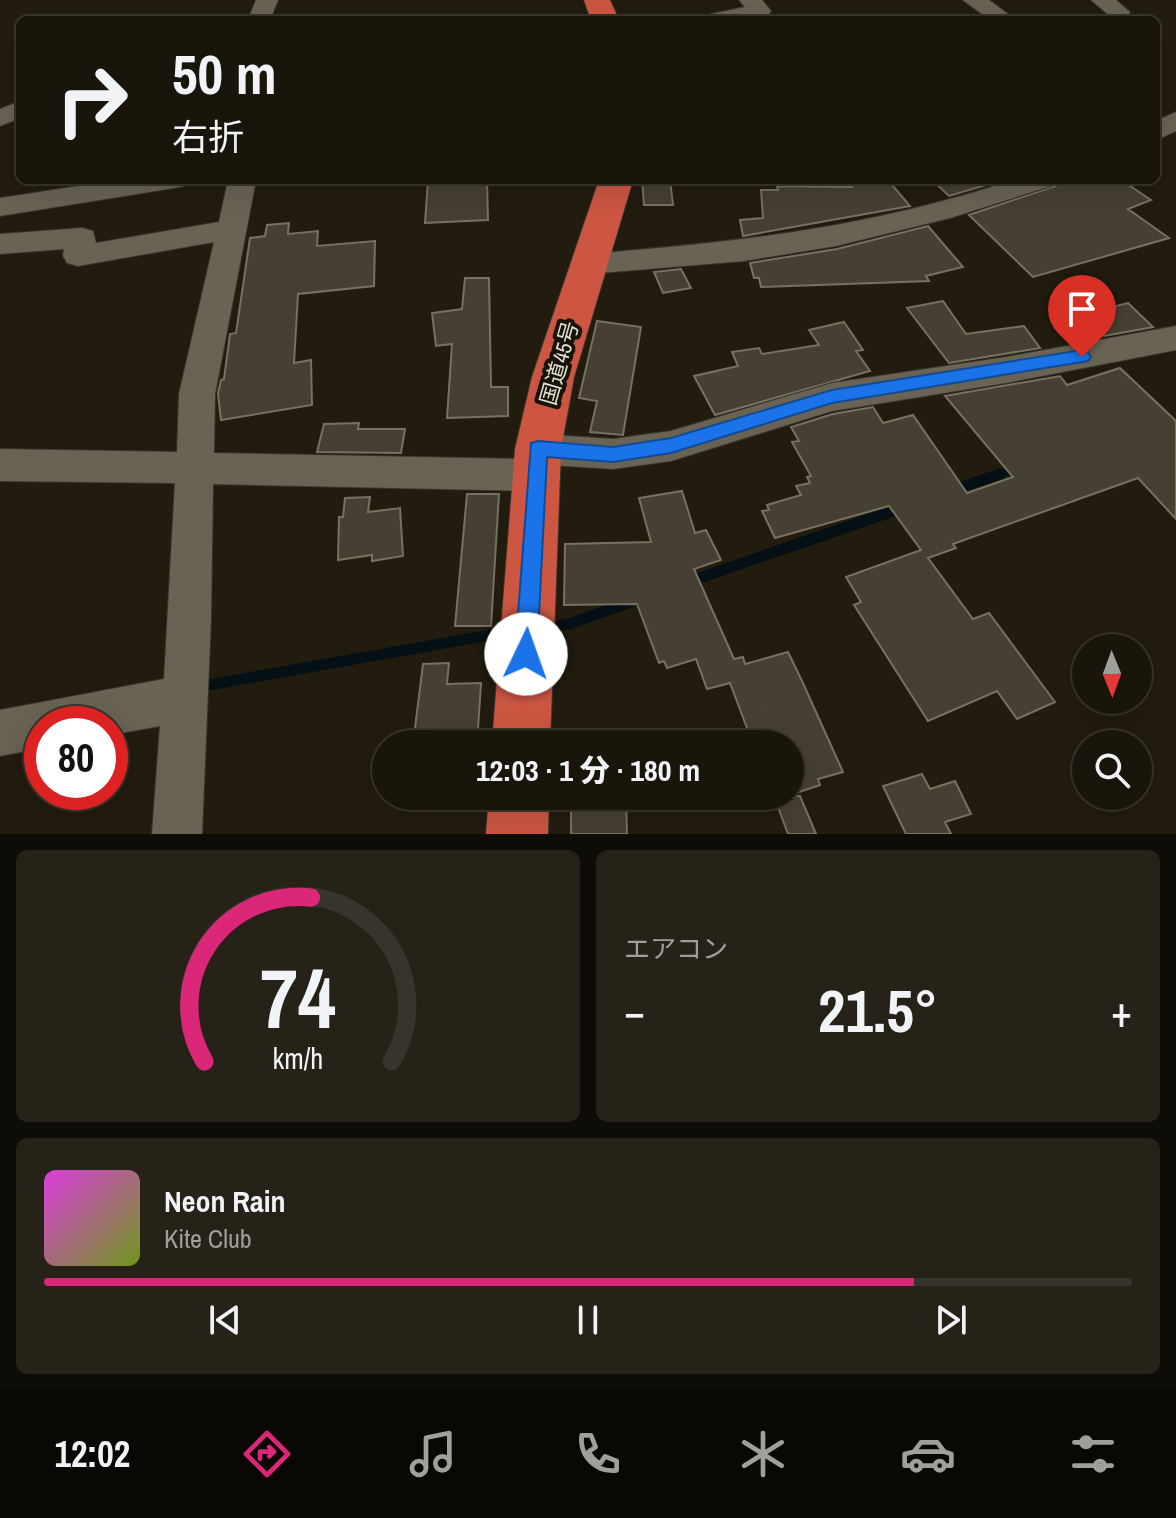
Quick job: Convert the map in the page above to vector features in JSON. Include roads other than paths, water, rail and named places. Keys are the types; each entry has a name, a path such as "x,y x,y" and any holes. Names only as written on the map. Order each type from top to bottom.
{"highway":[{"name":"国道45号","path":"522,730 536,462 553,377 615,184"},
{"path":"517,834 518,810"}],"street":[{"path":"734,16 760,11 750,0"},
{"path":"974,0 999,16"},
{"path":"0,207 148,184"},
{"path":"177,834 197,394 241,184"},
{"path":"588,264 767,248 852,233 1029,184"},
{"path":"0,244 82,238 78,256 231,229"},
{"path":"0,465 196,466 365,474 613,454 671,446 832,397 1176,338"},
{"path":"128,709 185,698"},
{"path":"0,733 24,728"}],"waterway":[{"path":"1000,474 1018,468"},
{"path":"953,490 1000,474"},
{"path":"994,476 1000,474"},
{"path":"688,582 905,507"},
{"path":"543,627 569,624 636,600"},
{"path":"197,687 513,631"}]}
